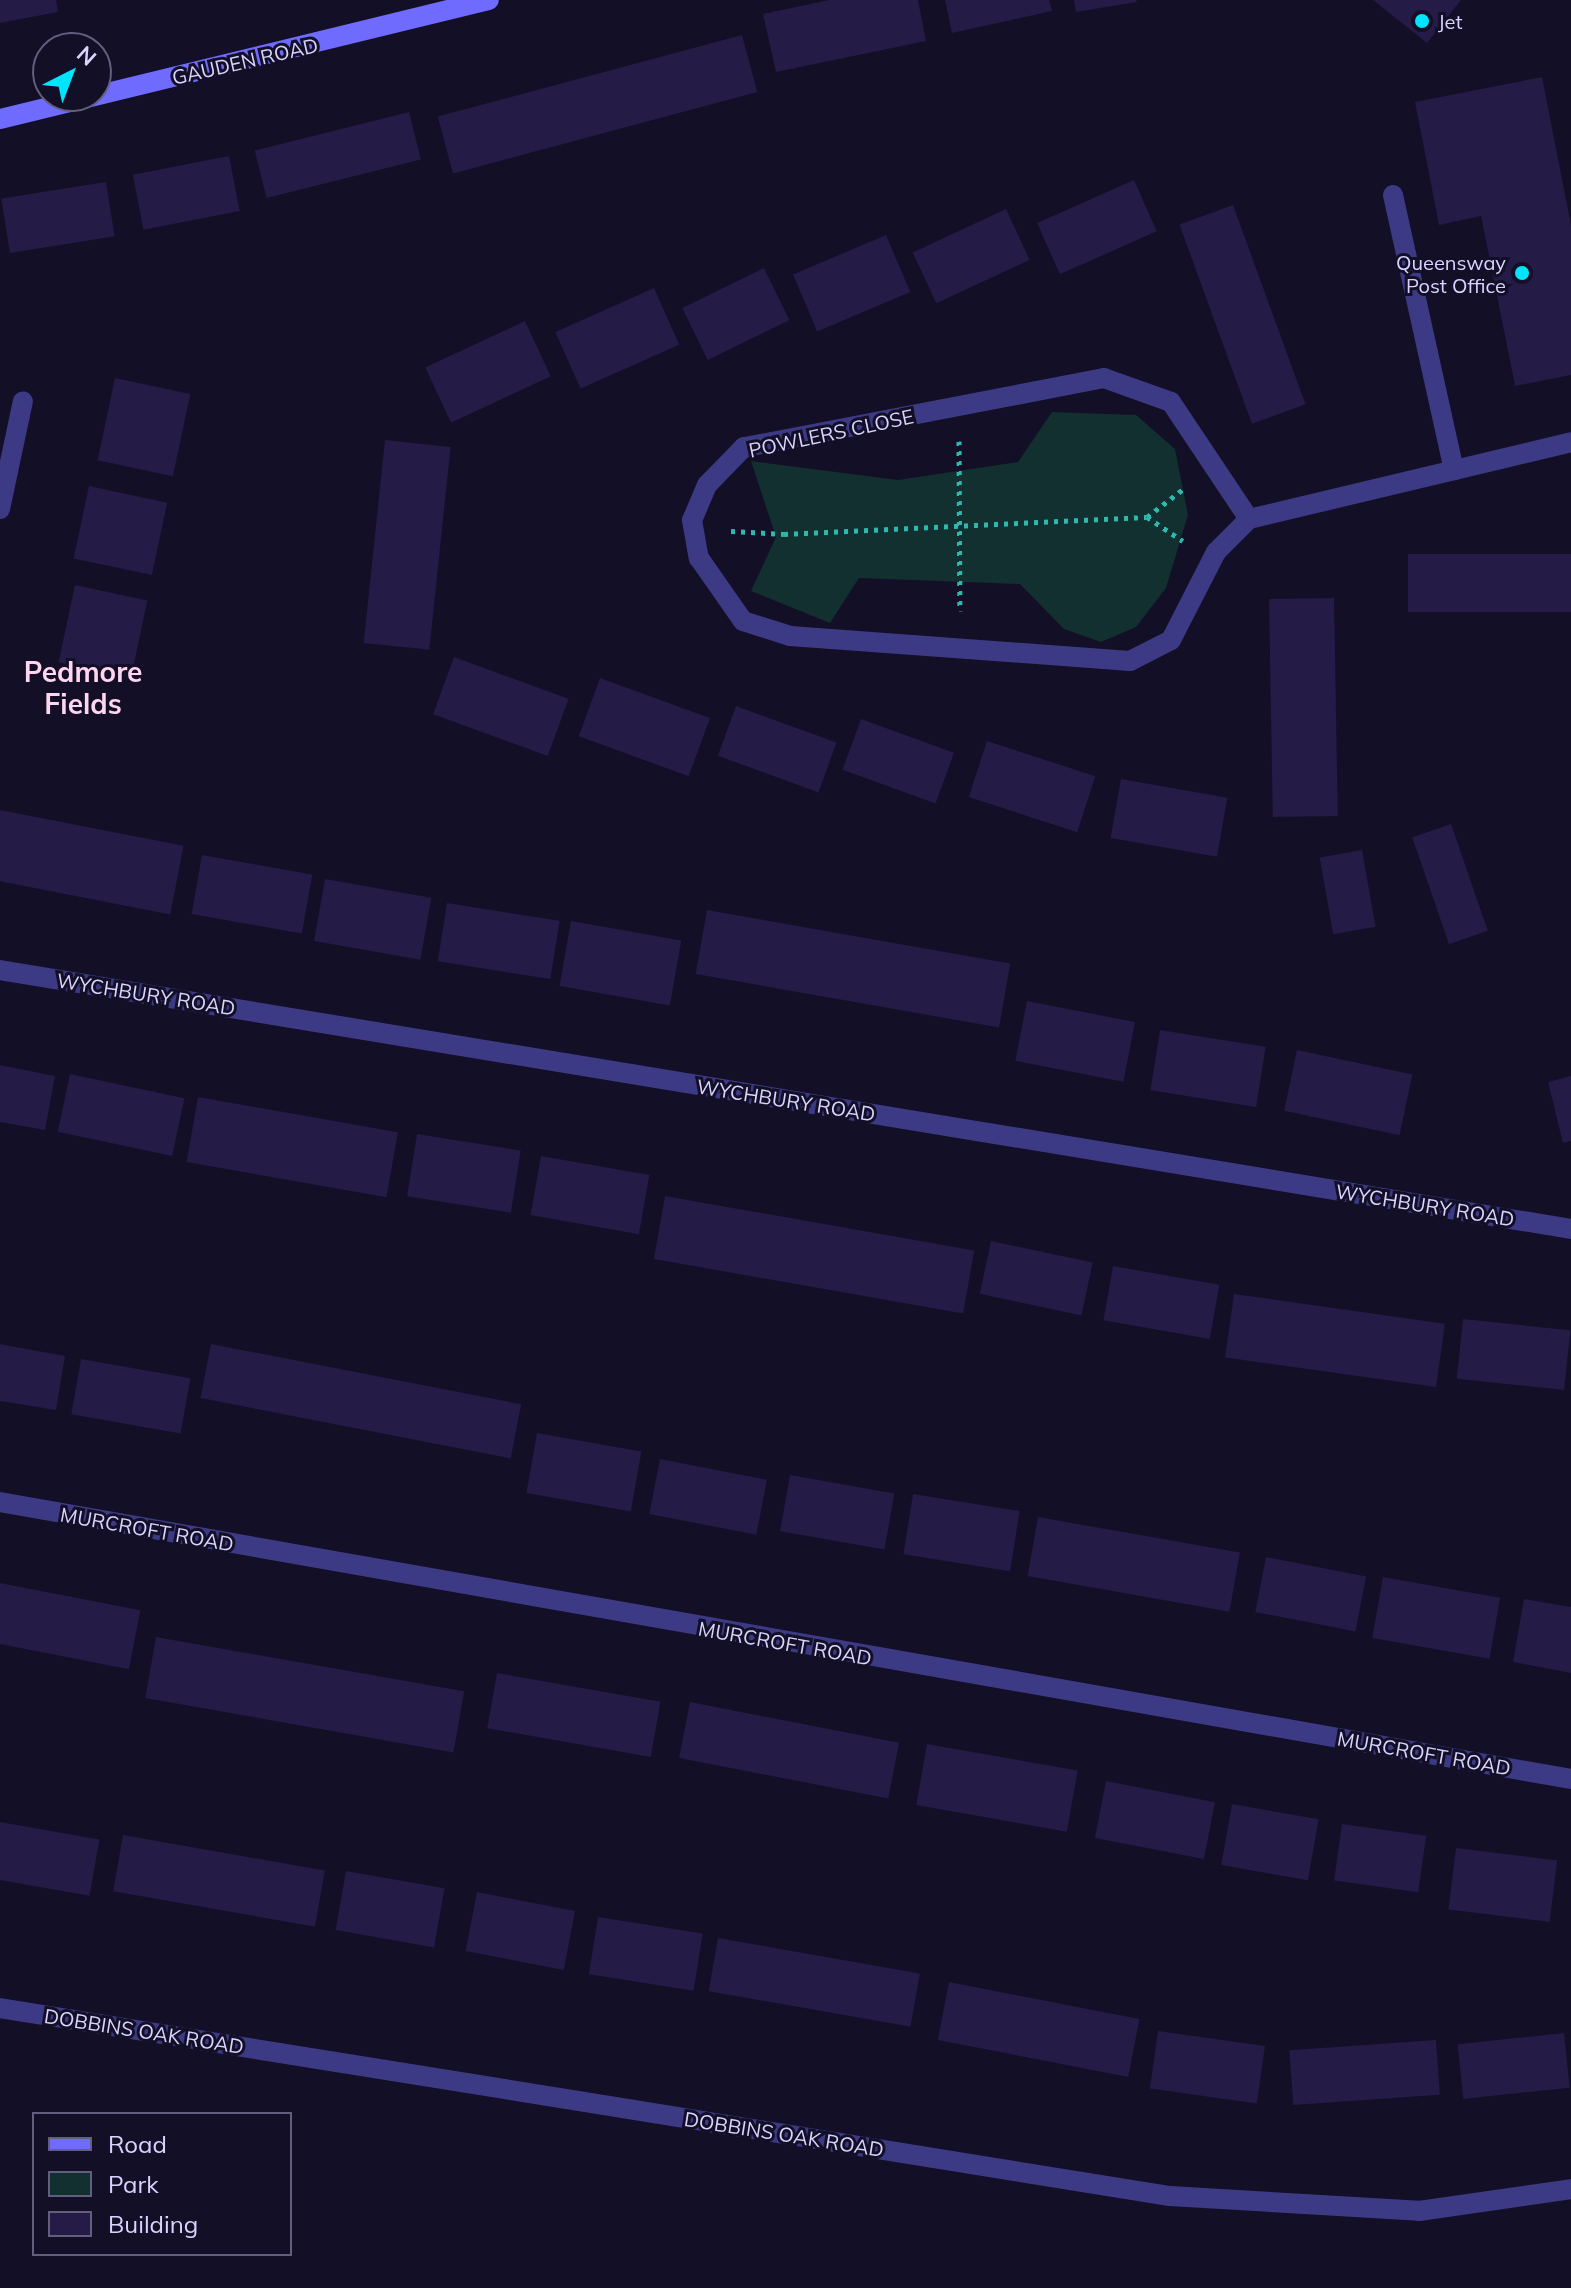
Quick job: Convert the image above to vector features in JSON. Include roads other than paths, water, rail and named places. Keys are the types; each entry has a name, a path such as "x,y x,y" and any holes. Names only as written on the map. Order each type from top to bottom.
{"street":[{"name":"GAUDEN ROAD","path":"0,119 489,0"},
{"path":"1393,195 1454,470"},
{"name":"POWLERS CLOSE","path":"1104,378 1171,402 1249,519 1216,552 1171,640 1130,661 790,636 743,621 699,558 692,520 707,485 744,447 1104,378"},
{"path":"0,509 2,485 23,401"},
{"path":"1249,519 1571,442"},
{"name":"WYCHBURY ROAD","path":"0,970 1571,1229"},
{"name":"MURCROFT ROAD","path":"0,1502 1571,1779"},
{"name":"DOBBINS OAK ROAD","path":"0,2008 1170,2196 1419,2211 1571,2189"}],"place":[{"name":"Jet","path":"1422,21"},
{"name":"Queensway Post Office","path":"1522,273"}],"district":[{"name":"Pedmore Fields","path":"83,688"}]}
